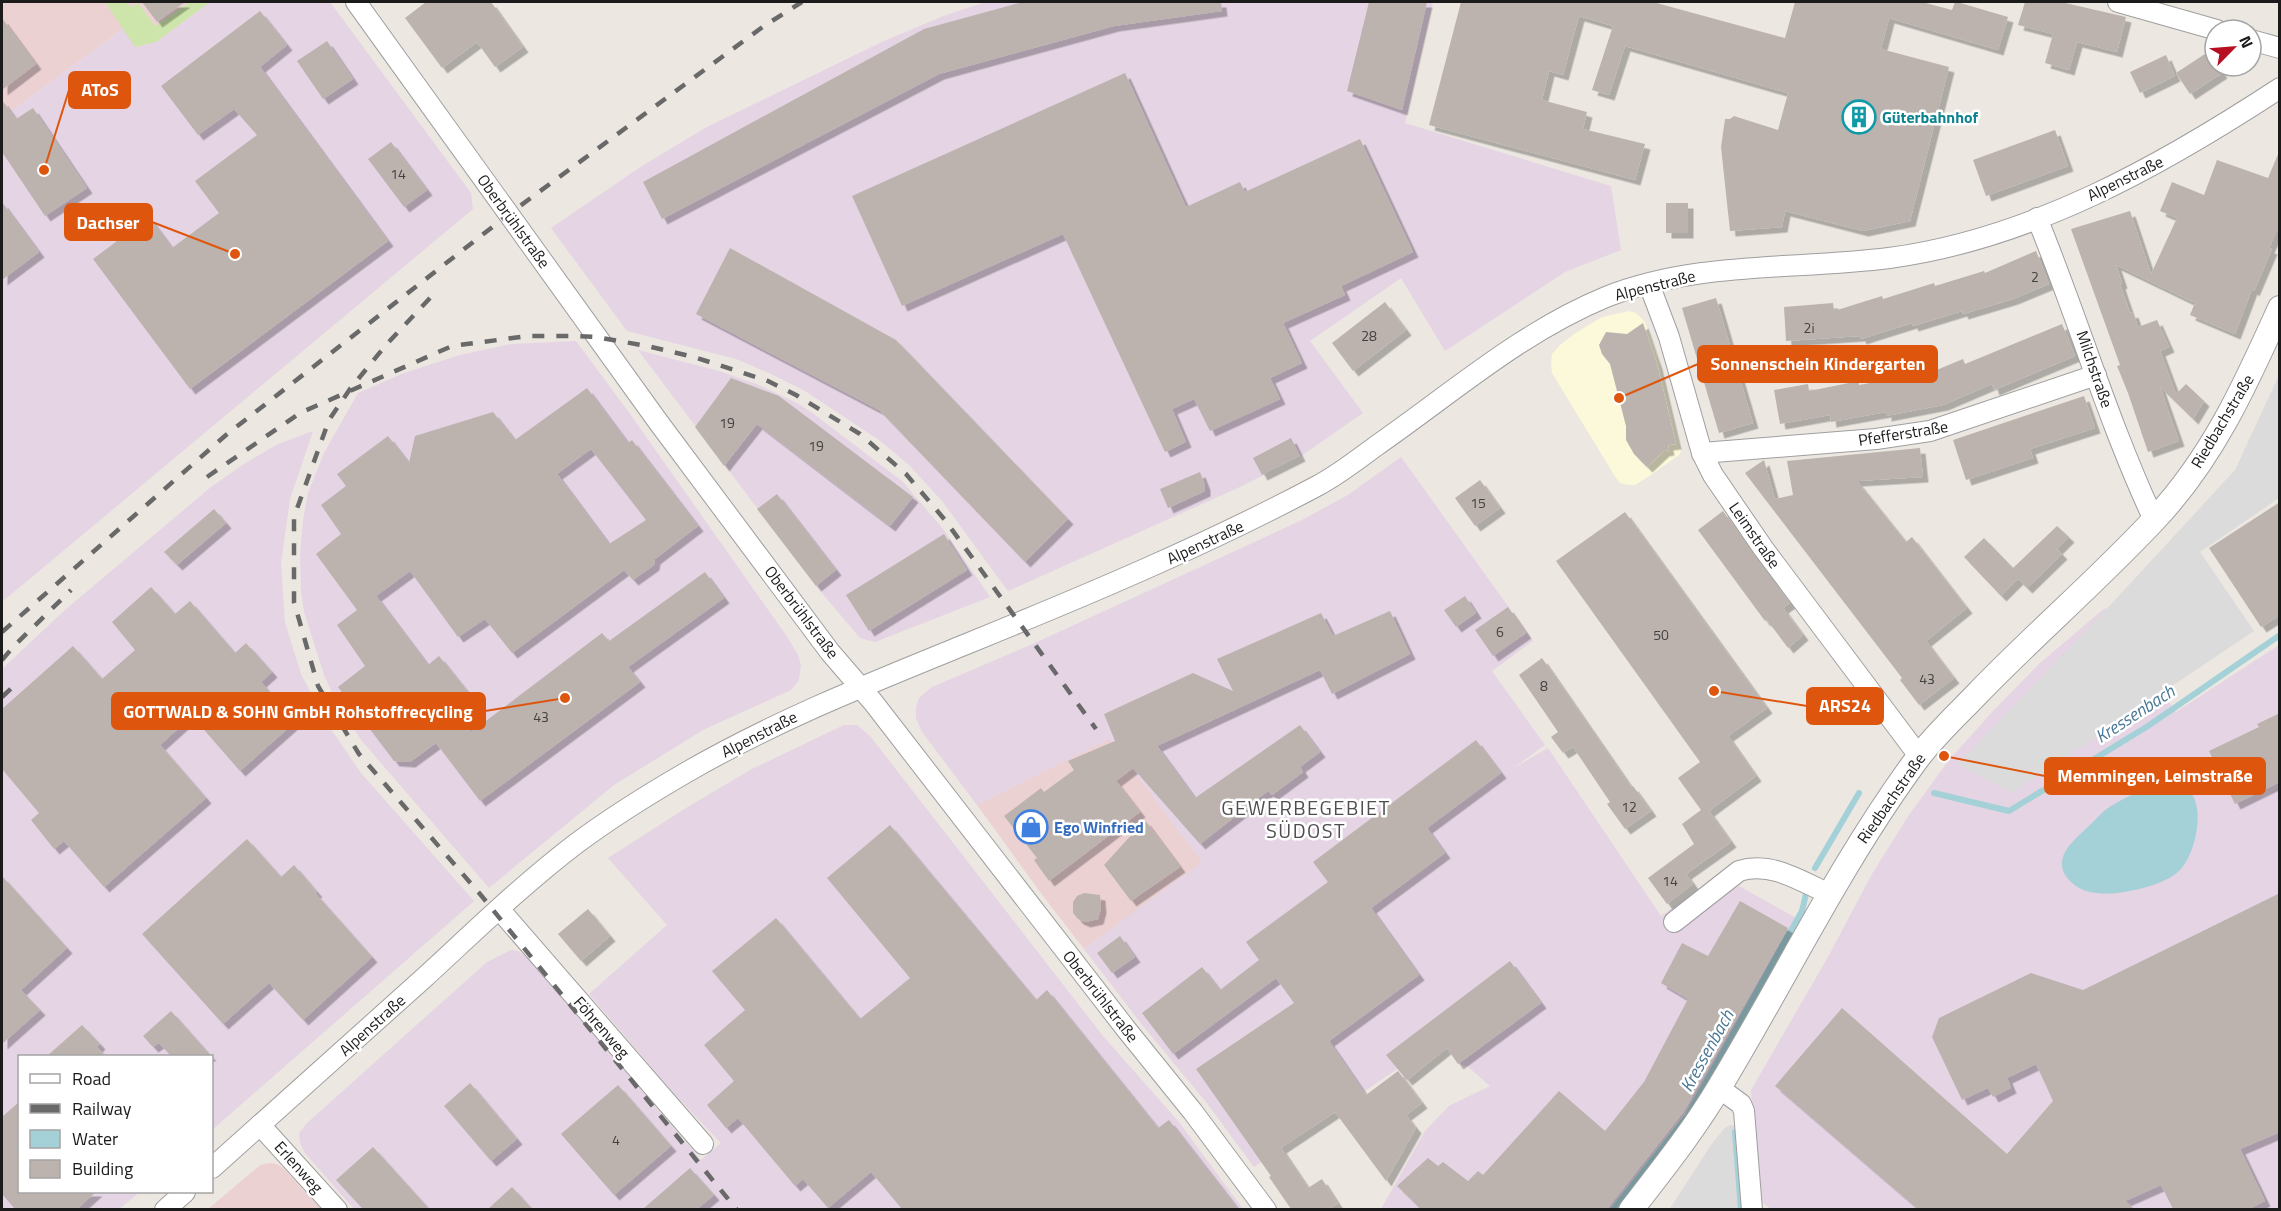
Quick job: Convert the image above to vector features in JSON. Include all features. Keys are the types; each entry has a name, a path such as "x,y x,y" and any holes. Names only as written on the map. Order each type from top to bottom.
{"street":[{"name":"Oberbrühlstraße","path":"356,2 645,404 831,652 861,687 1193,1112 1266,1209"},
{"path":"2118,2 2203,26"},
{"path":"2263,43 2280,48"},
{"name":"Alpenstraße","path":"213,1167 499,909 574,845 657,790 765,730 861,687 1109,586 1216,537 1315,487 1385,440 1492,362 1548,326 1609,296 1649,284 1714,271 1895,257 1982,237 2037,218 2153,166 2280,88"},
{"name":"Milchstraße","path":"2037,218 2068,295 2135,481 2154,520"},
{"name":"Leimstraße","path":"1649,284 1669,337 1702,453 1713,475 1763,548 1919,756"},
{"name":"Riedbachstraße","path":"1631,1209 1677,1151 1719,1088 1858,844 1919,756 1943,728 2013,657 2154,520 2209,450 2250,375 2280,308"},
{"name":"Pfefferstraße","path":"1702,453 1876,439 1930,431 2096,375"},
{"path":"1674,922 1739,871 1750,867 1764,867 1784,873 1829,894"},
{"name":"Föhrenweg","path":"499,909 704,1144"},
{"path":"1719,1088 1741,1104 1744,1111 1752,1209"},
{"name":"Erlenweg","path":"260,1125 337,1209"},
{"path":"165,1209 183,1193"}],"shaded area":[{"path":"2,2 105,2 124,28 2,118"},
{"path":"126,2 190,2 155,26 138,3 131,7"},
{"path":"210,2 330,2 471,193 473,209 2,602 2,118 124,28 136,47 156,42"},
{"path":"986,2 1433,2 1405,123 1611,186 1621,250 1565,272 1445,351 1401,278 1310,341 1363,413 1301,456 1240,487 1008,591 942,501 909,465 879,440 805,391 769,373 736,359 627,331 551,228 642,166 705,128 884,41 946,15"},
{"path":"1629,311 1636,313 1645,322 1657,354 1681,451 1679,455 1635,485 1620,483 1614,475 1552,373 1551,364 1552,354 1577,332 1602,317"},
{"path":"576,341 788,638 801,665 799,680 791,690 703,730 614,785 489,888 362,741 338,706 324,675 304,612 300,555 303,521 308,493 324,453 358,393 404,373 460,355 511,344"},
{"path":"638,350 719,371 759,385 811,412 902,481 943,529 990,597 875,642 860,638 816,586"},
{"path":"2279,375 2279,498 2200,552 2254,631 2012,793 1958,764 2115,600 2235,470"},
{"path":"313,431 290,499 281,563 285,622 301,674 328,725 361,773 474,901 213,1129 213,1055 18,1055 18,1193 139,1193 119,1209 2,1210 2,669 65,610 211,487 278,444"},
{"path":"1401,457 1533,641 1492,671 1545,745 1512,769 1548,748 1661,916 1701,887 1720,895 1739,886 1796,918 1692,1104 1610,1209 1381,1209 1425,1131 1449,1106 1490,1086 1467,1066 1458,1064 1447,1048 1406,1080 1397,1069 1254,1167 1206,1102 1143,1026 1084,949 1202,862 1109,739 977,805 922,732 916,718 919,698 932,687 1037,642 1300,521 1348,495"},
{"path":"2105,608 2176,712 2279,645 2279,1209 1771,1209 1758,1199 1751,1090 1828,957 1872,874 1909,815 1949,760 2040,663"},
{"path":"844,725 857,725 870,736 1103,1036 1178,1121 1243,1209 354,1209 305,1153 300,1143 299,1133 307,1123 487,962 511,950 518,951 527,957 701,1160 721,1143 675,1095 589,994 667,925 608,858 752,769"},
{"path":"1109,738 1203,863 1084,949 977,805"},
{"path":"1730,1125 1737,1126 1747,1209 1669,1210 1711,1145"},
{"path":"269,1163 283,1168 321,1209 208,1209 260,1165"}],"green space":[{"path":"105,2 126,2 131,7 138,3 155,26 190,2 210,2 156,42 135,47"}],"water":[{"path":"2161,784 2175,785 2188,790 2194,797 2197,807 2197,831 2194,843 2190,855 2179,871 2153,885 2118,893 2090,892 2072,883 2065,875 2062,866 2063,858 2071,844 2108,808 2136,793"}],"building":[{"path":"142,2 185,2 157,22"},
{"path":"426,2 491,2 523,47 495,67 477,42 442,68 405,18"},
{"path":"1023,2 1221,2 1222,11 1114,26 939,74 662,219 643,182 924,29"},
{"path":"1369,2 1427,2 1402,110 1347,91"},
{"name":"Güterbahnhof","path":"1461,2 1653,2 1785,38 1795,2 1922,2 1952,10 1957,2 2008,17 1998,50 1889,18 1881,49 1949,67 1910,221 1863,231 1785,211 1782,227 1730,231 1721,147 1725,119 1734,116 1778,130 1788,93 1625,46 1609,95 1592,90 1613,26 1579,16 1563,75 1549,71 1542,100 1587,112 1583,129 1645,144 1635,180 1429,125"},
{"path":"2025,2 2061,2 2126,17 2117,52 2077,42 2069,70 2045,63 2053,34 2018,25"},
{"path":"260,11 287,45 260,67 388,241 190,389 93,259 149,217 172,248 219,213 195,181 257,135 234,109 198,135 161,86"},
{"path":"2,18 36,64 2,90"},
{"path":"327,41 353,79 323,99 297,61"},
{"path":"2166,55 2175,76 2140,93 2130,72"},
{"path":"2203,55 2203,78 2214,78 2190,94 2176,73"},
{"path":"1125,73 1186,207 1240,182 1245,192 1360,139 1413,252 1341,286 1345,295 1283,323 1302,363 1270,378 1280,399 1210,431 1194,399 1172,409 1186,442 1165,452 1063,234 902,306 852,196"},
{"path":"2,100 16,119 33,108 87,188 45,216 2,152"},
{"path":"2055,130 2068,166 1986,196 1973,160"},
{"path":"391,142 427,190 404,207 368,159"},
{"path":"2279,152 2280,223 2269,248 2272,249 2254,291 2252,289 2235,334 2190,315 2194,305 2197,304 2116,265 2130,313 2133,312 2138,327 2157,320 2169,347 2160,351 2176,394 2186,384 2204,401 2193,419 2160,387 2179,441 2148,452 2117,366 2120,365 2071,229 2130,211 2151,274 2177,218 2160,211 2172,182 2204,195 2217,160 2268,178"},
{"path":"2,202 39,252 2,280"},
{"path":"1666,203 1688,203 1688,233 1666,233"},
{"path":"730,248 896,340 1068,519 1025,562 879,410 696,314"},
{"path":"2036,251 2049,284 2013,299 1913,326 1912,323 1861,339 1860,336 1786,341 1784,307 1833,303 1834,311 1882,296 1883,299 1934,283 1935,286 1984,271 1985,273"},
{"path":"1716,298 1753,423 1719,433 1682,308"},
{"path":"1385,302 1406,330 1353,371 1332,343"},
{"path":"1643,323 1657,364 1676,444 1668,445 1669,450 1664,451 1647,467 1634,454 1626,440 1626,426 1610,364 1602,354 1599,345 1606,332 1627,334"},
{"path":"2062,324 2075,356 1994,390 1992,384 1943,405 1886,416 1886,412 1831,422 1830,415 1780,424 1774,390 1808,384 1809,391 1859,381 1859,385 1914,375 1915,379 1963,359 1965,364"},
{"path":"731,378 779,396 913,497 890,526 757,424 724,466 695,427"},
{"path":"587,388 628,443 632,440 698,526 655,559 654,565 633,580 624,570 512,653 485,619 458,637 410,571 376,596 428,665 439,656 471,696 470,733 602,633 609,641 705,572 724,598 628,667 640,682 480,801 436,743 410,762 394,761 338,687 365,666 337,625 357,610 316,554 341,534 321,505 346,486 337,474 388,436 409,463 415,436 493,412 515,440","holes":["591,449 646,520 609,544 557,474"]},
{"path":"2084,396 2095,428 2030,449 2033,458 1966,480 1953,440"},
{"path":"1291,438 1300,456 1262,475 1253,458"},
{"path":"1920,448 1923,477 1857,481 1906,542 1912,537 1967,608 1926,641 1954,678 1919,705 1900,680 1902,678 1745,473 1764,460 1775,499 1793,495 1787,461"},
{"path":"1200,472 1205,491 1168,508 1160,489"},
{"path":"1480,480 1500,508 1475,526 1455,498"},
{"path":"777,494 836,570 816,586 757,509"},
{"path":"2280,502 2280,615 2261,627 2209,548"},
{"path":"214,509 226,523 177,565 164,552"},
{"path":"1723,511 1790,603 1783,608 1803,635 1788,648 1767,620 1765,621 1698,530"},
{"path":"1625,512 1767,708 1728,736 1756,776 1709,811 1731,842 1686,874 1693,884 1667,904 1648,878 1694,844 1682,824 1701,810 1678,778 1700,762 1556,561"},
{"path":"2057,526 2069,537 2057,549 2062,554 2027,588 2018,579 2001,596 1964,557 1984,538 2013,568"},
{"path":"944,534 967,570 869,631 846,595"},
{"path":"151,587 175,614 190,601 235,653 246,643 272,672 261,682 295,722 240,771 192,716 160,745 206,798 104,887 64,841 54,849 31,820 39,813 2,769 2,709 73,646 102,679 135,650 112,622"},
{"path":"1465,596 1476,613 1456,627 1444,610"},
{"path":"1508,607 1526,633 1493,656 1475,630"},
{"path":"1390,611 1410,654 1332,694 1320,670 1157,746 1195,798 1300,725 1320,752 1300,767 1303,772 1272,795 1268,791 1200,844 1133,768 1116,781 1140,812 1049,881 1034,860 1037,858 1004,816 1041,788 1044,792 1074,770 1068,761 1115,741 1104,714 1193,673 1233,691 1217,659 1321,613 1333,636"},
{"path":"1542,658 1631,787 1633,786 1651,811 1625,829 1607,804 1610,802 1573,747 1563,753 1551,737 1558,732 1519,675"},
{"path":"2280,713 2280,782 2235,804 2209,751 2259,727 2257,724"},
{"path":"1476,740 1501,773 1427,828 1445,853 1371,908 1419,975 1329,1041 1366,1095 1398,1071 1422,1103 1406,1115 1416,1128 1386,1181 1335,1112 1281,1148 1308,1188 1322,1179 1338,1204 1328,1209 1291,1209 1269,1177 1271,1176 1196,1069 1294,1003 1276,978 1173,1054 1142,1013 1202,967 1220,990 1259,960 1246,942 1328,882 1313,862"},
{"path":"1145,820 1180,867 1131,901 1104,865"},
{"path":"890,825 1036,1000 1047,990 1158,1128 1169,1120 1238,1209 902,1209 871,1172 828,1208 803,1179 795,1186 738,1118 726,1128 707,1105 734,1081 704,1045 745,1010 712,971 776,918 860,1019 910,978 827,878"},
{"path":"247,839 281,877 294,865 317,892 315,893 372,957 303,1020 269,983 223,1024 142,934"},
{"path":"2,876 67,948 21,990 40,1010 2,1044"},
{"path":"1084,893 1100,895 1101,908 1098,919 1085,922 1073,913 1073,902 1077,896"},
{"path":"2280,893 2280,1132 2240,1149 2265,1201 2249,1209 2173,1209 2161,1185 2125,1201 2134,1209 1918,1209 1775,1086 1842,1008 2007,1154 2053,1101 2036,1064 2007,1078 2011,1088 1993,1097 1988,1088 1962,1100 1932,1037 1939,1018 2031,973 2083,990"},
{"path":"1740,901 1788,928 1684,1111 1607,1209 1421,1209 1397,1186 1428,1158 1438,1166 1443,1162 1468,1181 1478,1171 1483,1175 1559,1091 1605,1131 1644,1082 1688,999 1661,983 1682,943 1708,956"},
{"path":"588,909 610,936 581,961 558,934"},
{"path":"1120,936 1135,957 1112,973 1097,953"},
{"path":"1510,961 1541,1003 1458,1064 1447,1048 1407,1080 1386,1055"},
{"path":"171,1011 210,1055 170,1055 159,1043 153,1047 143,1036"},
{"path":"82,1025 100,1044 97,1047 104,1055 48,1055"},
{"path":"470,1083 517,1139 491,1161 444,1106"},
{"path":"618,1085 671,1146 614,1195 561,1134"},
{"path":"18,1103 18,1193 95,1193 77,1209 15,1209 2,1194 2,1117"},
{"path":"373,1147 429,1209 363,1209 336,1180"},
{"path":"690,1168 714,1195 697,1209 643,1209"},
{"path":"512,1187 532,1209 488,1209"}],"waterway":[{"name":"Kressenbach","path":"1934,793 2009,811 2148,726 2280,635"},
{"name":"Kressenbach","path":"1815,868 1859,793"},
{"name":"Kressenbach","path":"1613,1210 1688,1115 1802,911 1806,894"},
{"path":"1735,1132 1741,1210"}],"railway":[{"path":"2,632 226,435 509,214 764,26 802,2"},
{"path":"430,298 386,345 350,389 329,420 294,517 294,602 318,686 359,754 480,894 737,1210"},
{"path":"207,477 300,413 452,346 528,336 578,336 647,346 694,357 768,381 796,395 860,434 906,474 945,520 1096,729"},
{"path":"2,660 71,590"},
{"path":"2,697 18,682"}],"place":[{"name":"Güterbahnhof","path":"1859,117"},
{"name":"AToS","path":"44,170"},
{"name":"Dachser","path":"235,254"},
{"name":"Sonnenschein Kindergarten","path":"1619,398"},
{"name":"ARS24","path":"1714,691"},
{"name":"GOTTWALD & SOHN GmbH Rohstoffrecycling","path":"565,698"},
{"name":"Memmingen, Leimstraße","path":"1944,756"},
{"name":"Ego Winfried","path":"1031,827"}],"district":[{"name":"GEWERBEGEBIET SÜDOST","path":"1306,820"}]}
